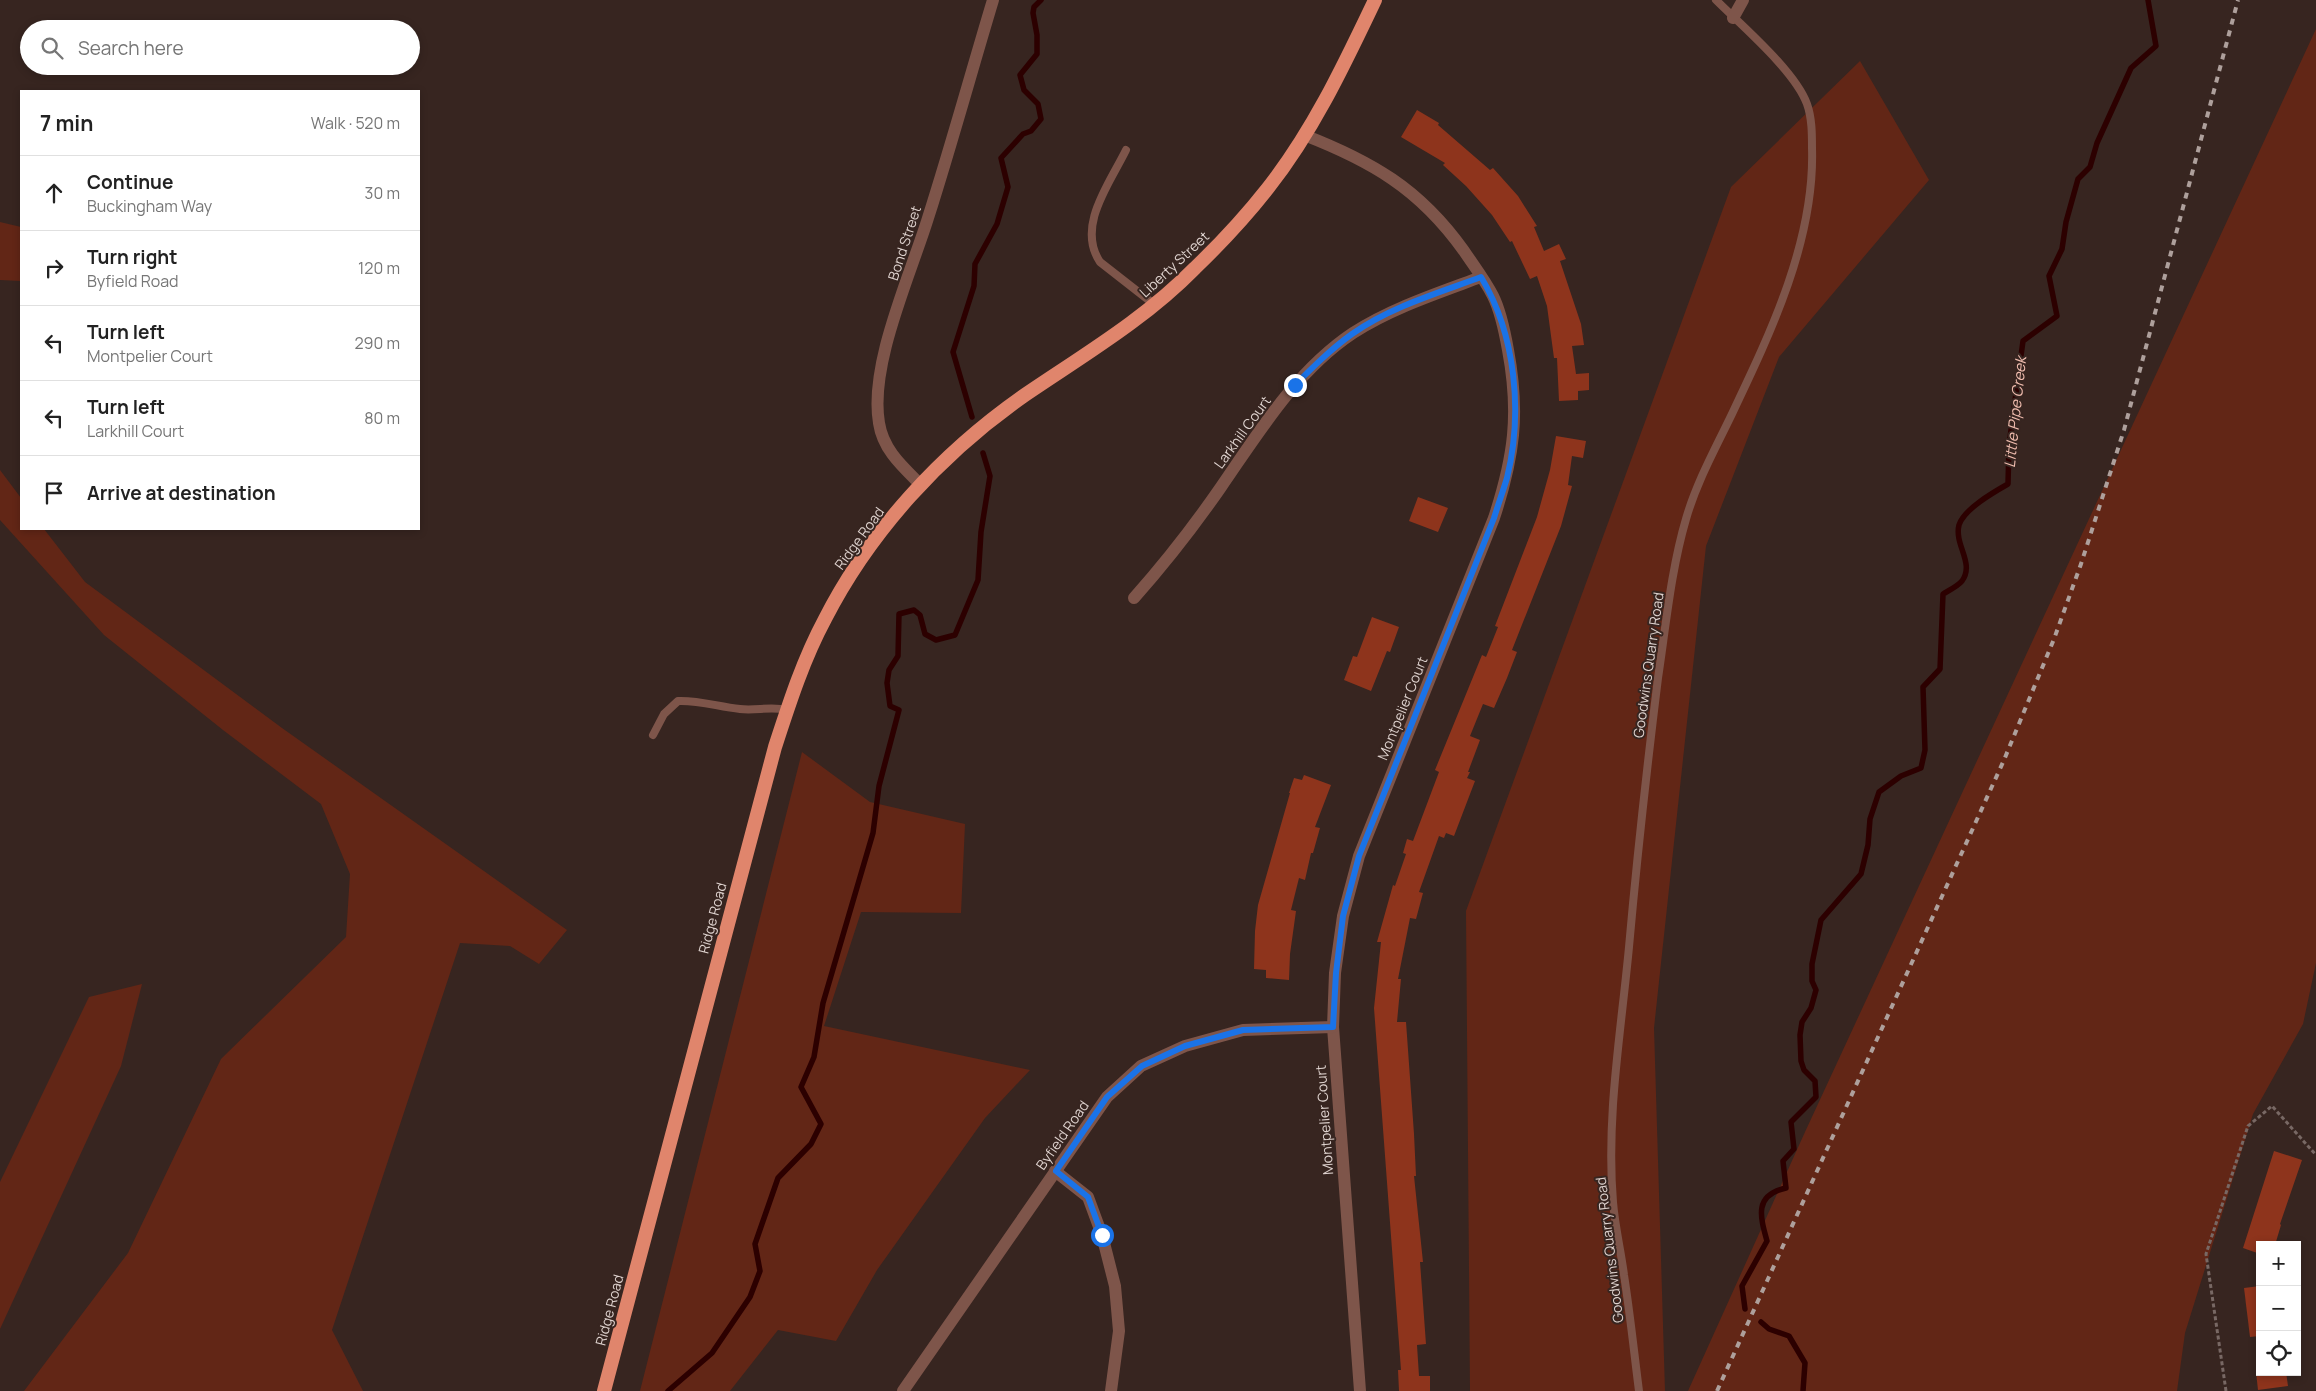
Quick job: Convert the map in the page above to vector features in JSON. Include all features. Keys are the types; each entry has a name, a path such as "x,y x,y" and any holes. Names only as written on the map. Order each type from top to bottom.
{"highway":[{"name":"Liberty Street","path":"921,484 985,426 1021,398 1102,345 1155,305 1195,269 1269,186 1304,135 1350,53 1375,0"},
{"name":"Ridge Road","path":"604,1391 767,776 787,710 809,651 835,601 874,542 921,484"}],"street":[{"name":"Bond Street","path":"921,484 894,457 884,439 879,425 877,401 880,376 889,337 949,151 993,0"},
{"path":"1734,18 1743,0"},
{"name":"Montpelier Court","path":"1304,135 1340,149 1370,165 1408,191 1448,229 1494,297 1506,335 1513,377 1515,412 1507,478 1494,518 1359,856 1343,916 1336,973 1333,1027 1360,1391"},
{"name":"Larkhill Court","path":"1134,598 1173,554 1295,385 1321,358 1353,333 1393,311 1481,277"},
{"name":"Byfield Road","path":"903,1391 1107,1097 1142,1066 1185,1046 1243,1030 1333,1027"},
{"path":"1056,1171 1088,1197 1102,1235 1113,1277 1119,1331 1111,1391"}],"lane":[{"name":"Goodwins Quarry Road","path":"1639,1391 1613,1204 1614,1073 1624,1003 1642,805 1664,638 1677,558 1694,496 1772,328 1797,254 1809,194 1813,152 1811,122 1807,103 1799,90 1772,55 1716,0"},
{"path":"1126,150 1095,214 1090,232 1093,252 1100,262 1155,305"},
{"path":"654,735 664,714 678,701 696,700 743,710 774,707 787,710"}],"path":[{"path":"2226,1391 2206,1254 2248,1126 2272,1106 2316,1155"}],"shaded area":[{"path":"2316,29 2316,963 2303,1024 2253,1114 2185,1333 2177,1391 1688,1391 1805,1132"},
{"path":"1860,61 1929,180 1779,357 1706,546 1654,1028 1665,1391 1470,1391 1466,911 1731,187"},
{"path":"0,222 20,227 20,281 0,280"},
{"path":"0,470 20,497 20,530 45,530 85,582 282,728 567,930 539,964 510,946 460,943 332,1330 363,1391 24,1391 128,1253 221,1059 346,937 350,874 321,804 223,730 104,635 0,520"},
{"path":"802,752 870,802 965,824 961,913 861,912 824,1026 1030,1070 985,1118 877,1270 836,1341 778,1330 730,1391 640,1391"},
{"path":"142,984 121,1066 0,1329 0,1182 89,997"}],"building":[{"path":"1417,110 1439,123 1438,125 1490,170 1493,168 1518,196 1537,226 1534,227 1544,251 1559,244 1566,259 1560,261 1581,324 1584,345 1572,346 1576,374 1589,373 1589,390 1578,391 1578,400 1559,401 1557,358 1554,358 1547,306 1537,276 1530,279 1512,241 1510,242 1492,215 1466,186 1443,165 1445,163 1401,137"},
{"path":"1556,436 1586,441 1583,458 1572,456 1568,485 1572,486 1561,526 1512,650 1517,652 1507,678 1494,708 1483,704 1470,736 1480,740 1467,778 1475,781 1454,836 1446,833 1444,838 1439,836 1419,892 1423,893 1416,919 1410,918 1398,979 1401,979 1397,1022 1406,1022 1414,1134 1416,1176 1414,1176 1423,1262 1420,1262 1426,1344 1417,1345 1419,1376 1430,1376 1430,1391 1399,1391 1398,1370 1401,1370 1374,1008 1381,942 1377,942 1393,885 1395,886 1406,854 1403,853 1407,839 1413,841 1439,772 1435,770 1482,655 1486,657 1498,627 1495,626 1537,517 1550,470"},
{"path":"1418,497 1448,508 1438,532 1409,521"},
{"path":"1372,617 1399,627 1390,652 1387,651 1371,691 1344,680 1353,656 1357,657"},
{"path":"1304,775 1331,785 1315,827 1320,828 1313,853 1311,853 1305,880 1299,878 1291,910 1296,911 1290,954 1289,980 1266,978 1266,970 1254,969 1258,905 1294,778 1302,780"},
{"path":"2274,1151 2302,1160 2280,1224 2276,1241 2256,1241 2256,1253 2243,1248"},
{"path":"2256,1286 2256,1336 2250,1337 2244,1288"},
{"path":"2256,1376 2287,1376 2288,1386 2258,1390"}],"waterway":[{"path":"972,417 953,352 974,286 975,264 997,224 1008,187 1001,158 1023,134 1031,131 1041,119 1038,104 1024,90 1020,75 1037,54 1037,35 1033,13 1034,7 1041,0"},
{"name":"Little Pipe Creek","path":"1745,1309 1742,1286 1767,1241 1761,1215 1764,1201 1776,1191 1786,1188 1783,1161 1794,1149 1791,1122 1816,1097 1815,1081 1804,1070 1801,1061 1800,1035 1802,1022 1811,1008 1816,990 1812,981 1812,964 1821,920 1861,874 1868,845 1870,819 1879,792 1901,776 1921,768 1925,750 1923,687 1940,669 1943,594 1960,583 1965,574 1966,567 1959,540 1959,525 1973,507 2008,484 2009,445 2023,341 2057,316 2049,276 2062,249 2066,222 2078,179 2090,167 2097,143 2131,68 2156,46 2148,0"},
{"path":"668,1391 712,1353 750,1297 760,1271 755,1244 778,1178 811,1144 821,1124 801,1087 814,1057 823,1003 873,833 879,786 899,710 890,706 887,683 889,670 898,656 899,614 914,610 920,615 925,634 936,640 955,635 978,580 981,532 990,476 983,453"},
{"name":"Little Pipe Creek","path":"1761,1322 1769,1329 1789,1336 1805,1363 1803,1391"}],"railway":[{"path":"1717,1391 2004,760 2054,639 2081,564 2124,430 2238,0"}],"route":[{"path":"1102,1235 1088,1197 1056,1171 1107,1097 1142,1066 1185,1046 1243,1030 1333,1027 1336,973 1343,916 1359,856 1494,518 1507,478 1515,412 1513,377 1506,335 1494,297 1481,277 1393,311 1353,333 1321,358 1295,385"}]}
